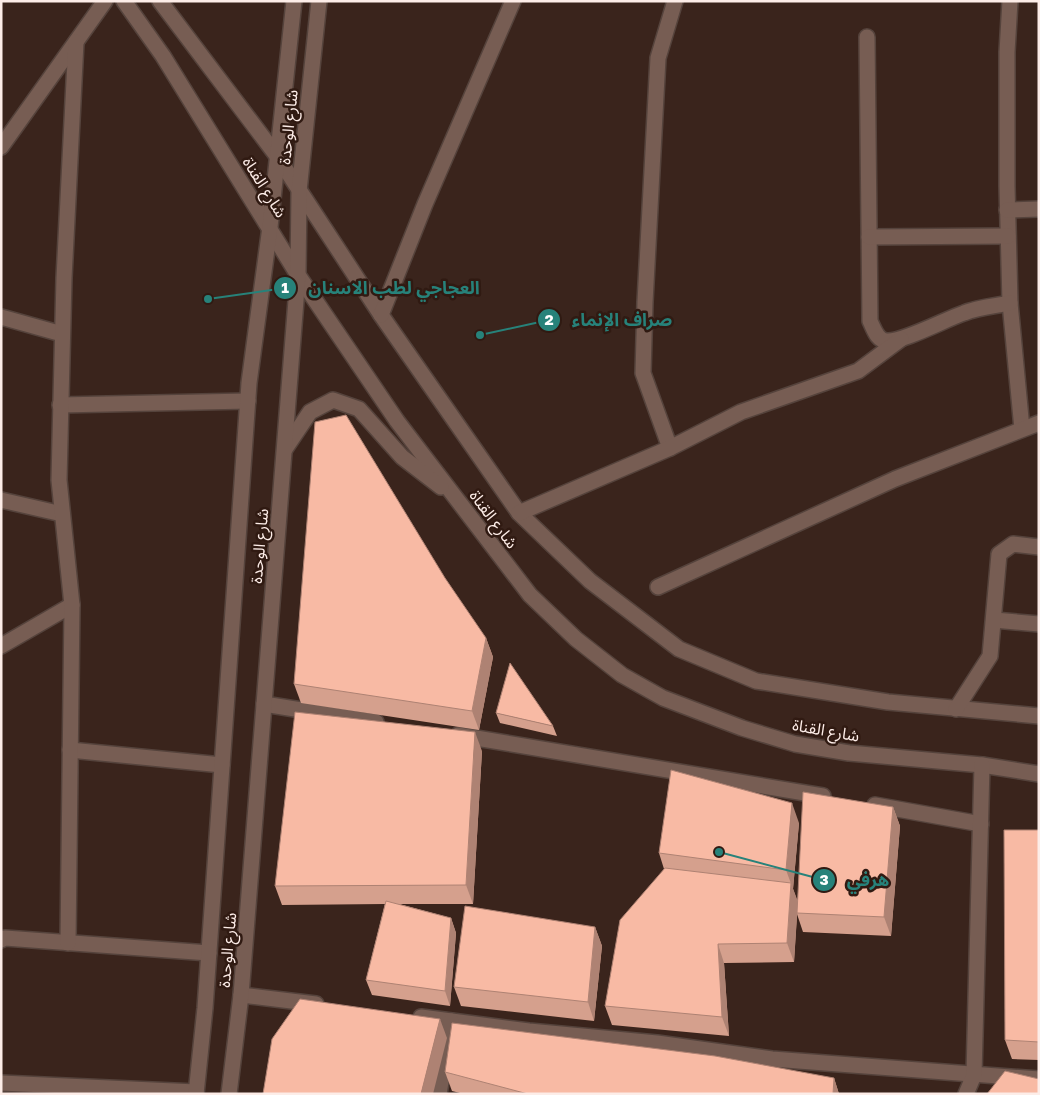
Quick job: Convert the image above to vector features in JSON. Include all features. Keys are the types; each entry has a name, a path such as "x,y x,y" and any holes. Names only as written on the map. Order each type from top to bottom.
{"street":[{"path":"1,147 105,1"},
{"name":"شارع القناة","path":"124,1 163,56 298,275 397,421 530,595 576,639 622,675 663,698 742,728 795,744 849,753 982,765 1039,774"},
{"name":"شارع القناة","path":"160,1 277,156 381,315 519,513 590,582 679,649 756,681 888,702 1039,716"},
{"path":"1,1083 196,1093 209,953 248,400 270,227 294,1"},
{"name":"شارع الوحدة","path":"230,1094 241,995 298,275 299,191 319,1"},
{"path":"381,315 425,204 513,1"},
{"path":"670,448 643,373 658,58 675,1"},
{"path":"1010,1 1007,52 1007,210 1010,303 1022,429"},
{"path":"866,37 870,322 876,334 880,339 887,341 903,338 966,312 1010,303"},
{"path":"68,943 72,605 59,480 64,278 76,42"},
{"path":"1007,210 1039,209"},
{"path":"869,237 1008,236"},
{"path":"1,317 62,334"},
{"path":"519,513 670,448 741,412 858,371 903,338"},
{"path":"60,406 248,400"},
{"path":"284,450 310,412 333,400 359,410 402,457 458,500"},
{"path":"658,587 895,479 1039,423"},
{"path":"1,500 62,514"},
{"path":"956,709 990,656 1000,554 1013,544 1039,547"},
{"path":"1,646 72,605"},
{"path":"994,620 1039,624"},
{"path":"264,704 391,724"},
{"path":"440,732 833,798"},
{"path":"70,750 222,765"},
{"path":"966,1094 974,1075 982,765"},
{"path":"862,803 981,824"},
{"path":"1,940 5,938 209,953"},
{"path":"241,995 327,1005"},
{"path":"403,1015 529,1030 657,1042 772,1060 1039,1080"},
{"path":"439,1094 451,1021"}],"building":[{"path":"346,415 445,578 486,638 472,711 294,684 315,422"},
{"path":"510,663 553,726 496,713"},
{"path":"295,712 475,732 466,885 275,886"},
{"path":"671,770 792,803 786,870 659,853"},
{"path":"803,792 893,807 884,917 797,913"},
{"path":"1004,830 1039,830 1039,1042 1005,1040"},
{"path":"665,868 791,883 787,943 718,944 722,1017 605,1006 620,920"},
{"path":"386,901 451,918 445,991 366,980"},
{"path":"465,906 595,927 588,1002 454,987"},
{"path":"300,999 440,1019 421,1094 263,1094 272,1039"},
{"path":"452,1023 715,1056 834,1078 833,1094 528,1094 445,1072"},
{"path":"1005,1071 1039,1079 1039,1094 987,1094"}],"place":[{"name":"العجاجي لطب الاسنان","path":"208,299"},
{"name":"صراف الإنماء","path":"480,335"},
{"name":"هرفي","path":"719,852"}]}
